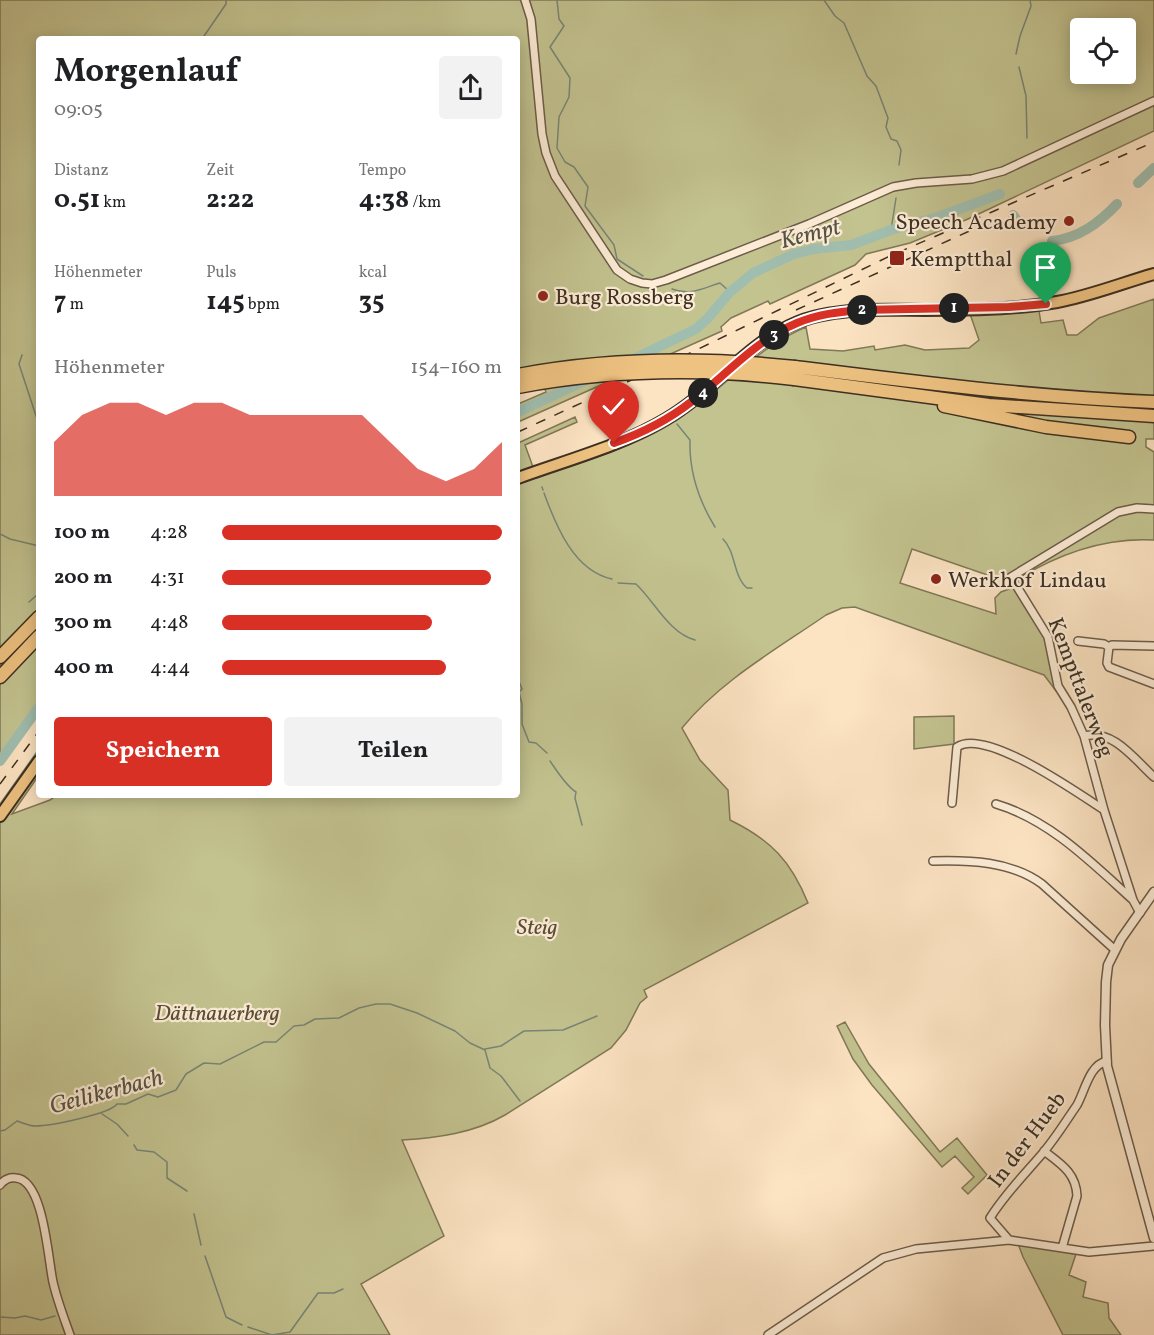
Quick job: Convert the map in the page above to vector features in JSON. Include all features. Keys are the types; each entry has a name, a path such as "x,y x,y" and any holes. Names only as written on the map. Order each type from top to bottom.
{"highway":[{"path":"520,375 591,365 649,361 724,361 912,396 1023,408 1154,416"},
{"path":"520,387 592,376 658,372 794,373 957,388 1154,402"},
{"path":"912,396 949,408 1015,421 1072,431 1129,437"},
{"path":"1124,401 1154,396"},
{"path":"0,657 36,620"},
{"path":"0,677 36,639"}],"main road":[{"path":"520,477 629,437 661,422 690,403 765,340 788,327 809,319 836,312 860,310 999,308 1038,305 1068,300 1154,274"},
{"path":"0,816 36,765"}],"street":[{"path":"525,0 532,27 542,134 552,168 565,192 614,266 625,276 642,283 652,284 666,280 809,224 893,188 916,183 972,179 1003,171 1154,101"},
{"name":"Kempttalerweg","path":"1133,900 1104,810 1084,736 1058,686 1048,637 1011,577 1118,512 1137,508 1154,509"},
{"path":"1078,641 1104,644 1109,647"},
{"path":"1109,647 1112,645 1154,646"},
{"path":"1109,647 1107,663 1109,668 1154,684"},
{"path":"1084,736 1098,734 1111,738 1154,777"},
{"path":"952,802 958,745 979,745 1025,760 1104,810"},
{"path":"996,804 1024,814 1046,827 1133,900 1140,913"},
{"path":"933,861 978,861 1030,876 1114,949"},
{"path":"1154,892 1114,949 1108,964 1106,982 1107,1061 1154,1238"},
{"name":"In der Hueb","path":"1009,1240 990,1218 1003,1197 1044,1151 1078,1103 1093,1070 1100,1062 1107,1061"},
{"path":"1044,1151 1065,1167 1072,1176 1077,1189 1062,1248"},
{"path":"0,1185 7,1179 18,1178 28,1183 35,1193 53,1284 69,1335"},
{"path":"768,1335 883,1258 916,1249 1009,1240 1089,1252 1154,1246"}],"green space":[{"path":"0,0 1154,0 1154,131 968,219 910,243 866,254 855,265 770,304 768,301 731,318 721,327 722,331 520,421 520,403 546,392 540,378 520,386 520,36 36,36 36,706 0,758"},
{"name":"Dättnauerberg","path":"1154,299 1154,439 1146,439 1146,447 1154,452 1154,540 1117,541 1081,550 1047,563 1014,581 1011,577 996,578 912,549 900,583 996,614 995,598 1001,592 1017,586 1048,637 1062,694 1056,691 1044,675 855,607 842,608 826,615 731,681 697,711 682,728 700,760 728,790 730,820 757,836 778,853 794,875 808,903 644,990 647,997 640,1003 626,1030 611,1048 505,1115 455,1134 402,1140 444,1236 361,1284 390,1335 0,1335 0,816 36,765 36,779 12,814 53,798 520,798 520,442 575,417 577,422 525,445 537,478 627,446 677,420 771,346 806,327 810,349 843,351 874,346 875,350 905,345 925,350 969,348 979,340 968,308 1056,302 1057,308 1039,311 1041,323 1063,320 1067,335 1077,335 1099,318"},
{"path":"954,716 954,744 914,749 914,717"},
{"path":"845,1022 869,1064 940,1152 957,1138 987,1175 968,1194 962,1188 974,1177 955,1156 942,1167 872,1085 853,1059 837,1026"},
{"path":"1017,1241 1077,1251 1069,1275 1086,1282 1083,1297 1108,1303 1109,1318 1121,1335 1063,1335"}],"waterway":[{"path":"204,36 226,4 226,0"},
{"path":"557,0 559,19 564,26 550,47 570,78 569,97 559,117 557,148 565,162 574,167 588,187 585,206 614,245 617,259 643,276"},
{"path":"824,0 835,16 844,23 867,76 876,86 888,118 886,127 891,139 897,141 901,150 899,165"},
{"path":"1016,54 1031,6 1030,0"},
{"path":"1019,67 1026,96 1027,138"},
{"name":"Kempt","path":"1138,183 1154,168"},
{"name":"Kempt","path":"627,362 696,329 730,292 753,273 794,254 814,249 851,245 1000,194"},
{"path":"891,230 896,198"},
{"name":"Kempt","path":"1052,241 1080,233 1117,204"},
{"name":"Kempt","path":"1013,215 1016,219"},
{"path":"672,289 685,292 720,283 730,292"},
{"path":"22,355 19,364 36,416"},
{"name":"Kempt","path":"520,411 591,378"},
{"path":"677,424 690,440 691,463 696,485 715,527"},
{"path":"544,493 561,533 577,557 587,567 612,579"},
{"path":"0,534 36,545"},
{"path":"723,539 730,550 742,583 747,588 752,588"},
{"path":"618,583 636,584 677,631 695,640"},
{"path":"29,602 36,596"},
{"path":"520,684 522,689 520,691"},
{"path":"520,696 522,724 529,742 536,743 547,753"},
{"name":"Kempt","path":"0,761 36,711"},
{"path":"0,804 36,753"},
{"path":"550,761 565,782 576,792 575,798 582,825"},
{"name":"Geilikerbach","path":"0,1131 17,1121 33,1126 53,1124 103,1112 117,1104 126,1104 148,1094 158,1097 176,1090 186,1074 204,1063 220,1064 264,1042 276,1042 294,1026 304,1025 315,1019 339,1018 359,1008 376,1004 390,1004 417,1013 455,1031 470,1043 485,1050 490,1068 501,1076 520,1101"},
{"path":"485,1049 501,1046 524,1031 563,1030 597,1016"},
{"path":"102,1114 117,1124 128,1136"},
{"path":"134,1145 137,1150 154,1152 167,1162 167,1178 187,1191"},
{"path":"194,1214 201,1245"},
{"path":"205,1256 226,1317 242,1325"},
{"path":"248,1327 272,1335 290,1332 318,1293 334,1293 343,1289"},
{"path":"0,1317 25,1316 41,1320 55,1316"}],"railway":[{"path":"520,431 688,354 892,255 1154,142"},
{"path":"796,310 987,223"},
{"path":"0,784 36,735"}],"place":[{"name":"Speech Academy","path":"1069,221"},
{"name":"Kemptthal","path":"897,258"},
{"name":"Burg Rossberg","path":"543,296"},
{"name":"Werkhof Lindau","path":"936,579"}],"route":[{"path":"614,443 646,430 674,414 714,384 765,340 798,322 836,312 860,310 1009,307 1046,304"}],"park label":[{"name":"Steig","path":"537,926"}]}
